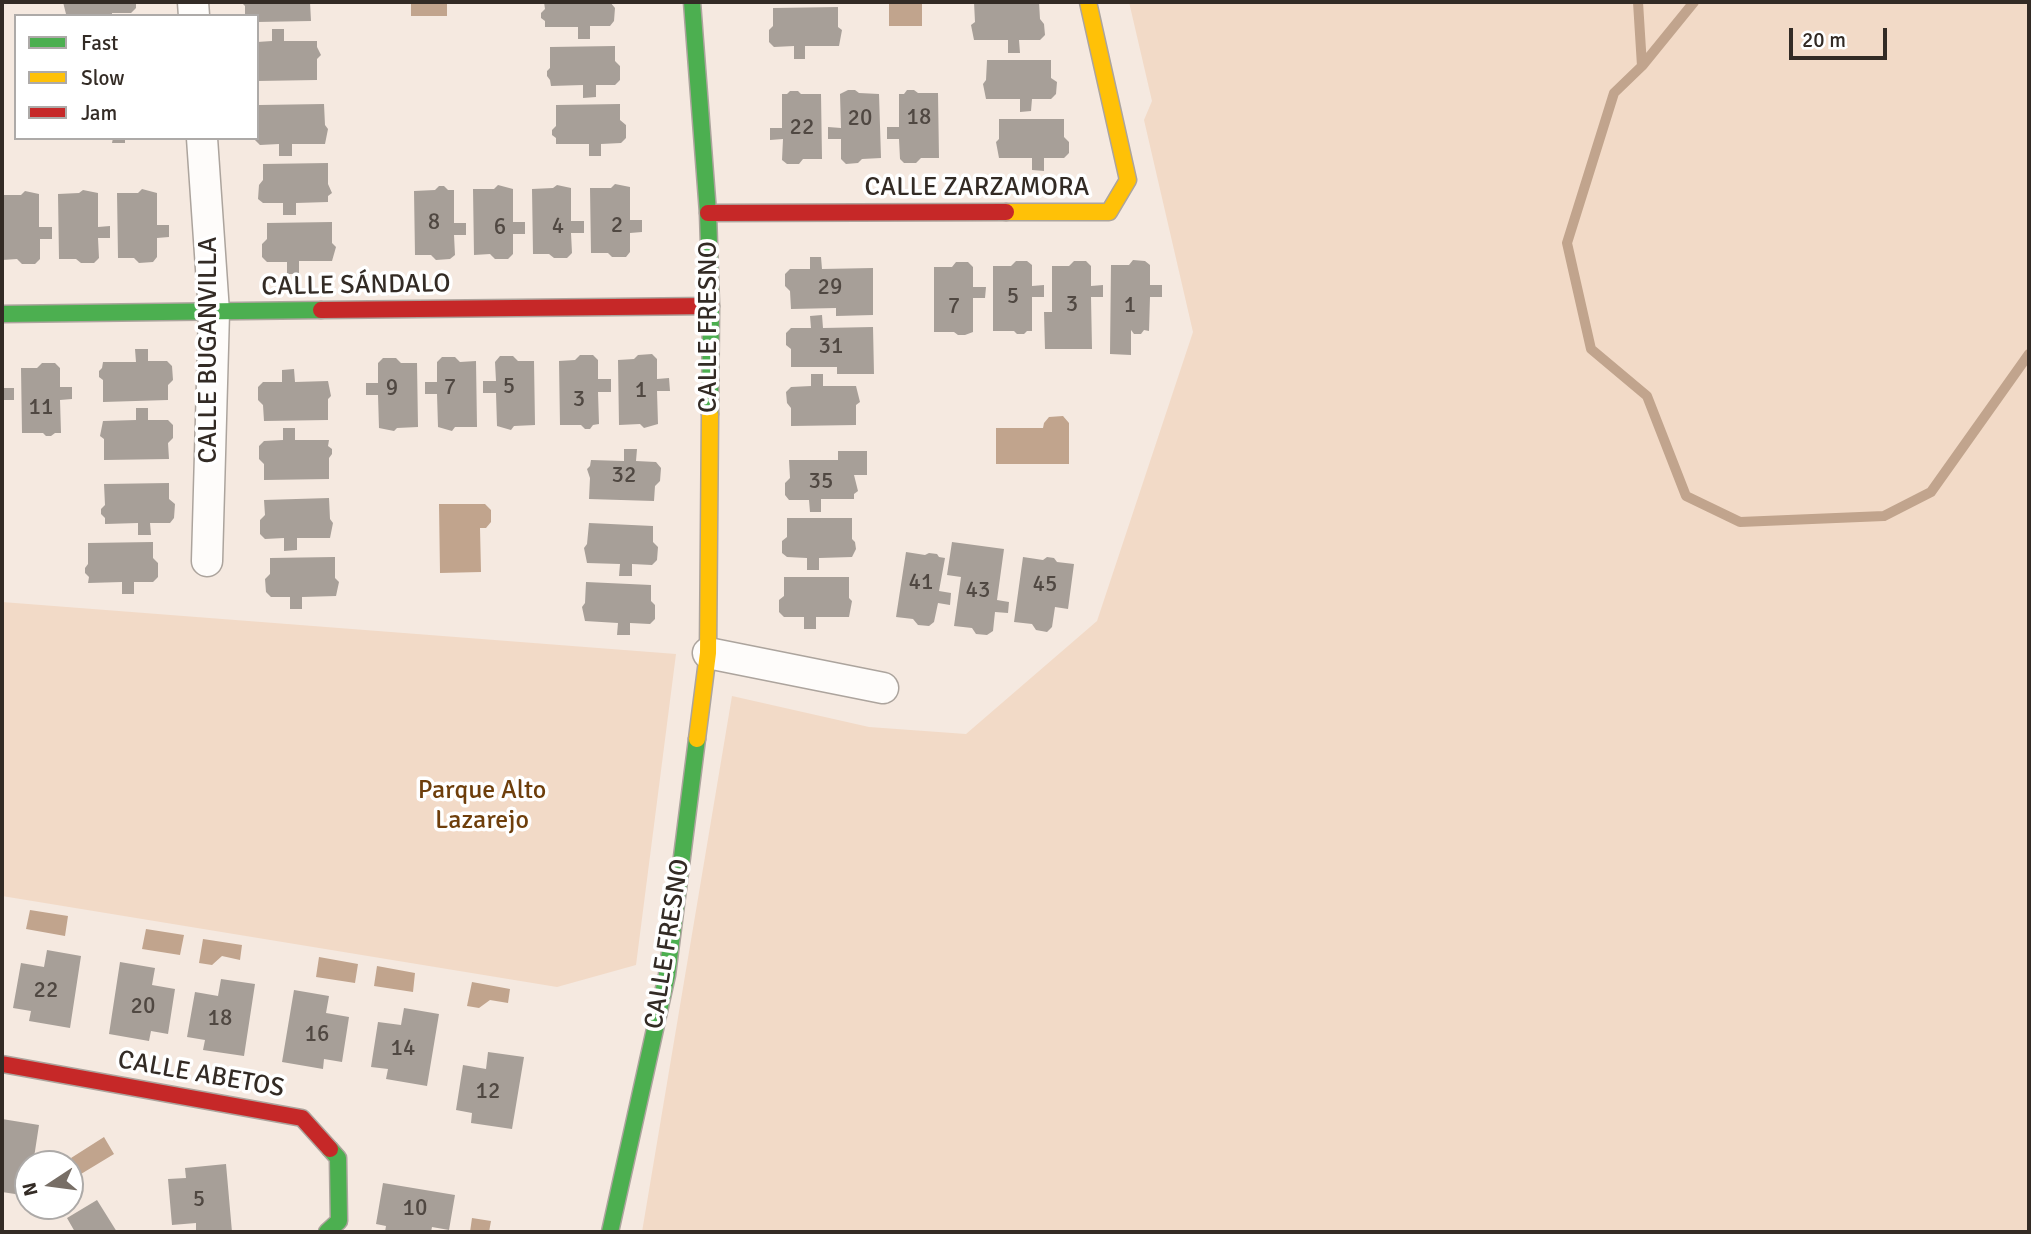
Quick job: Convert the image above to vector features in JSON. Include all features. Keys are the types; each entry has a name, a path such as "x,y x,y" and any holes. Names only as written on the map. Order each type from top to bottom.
{"street":[{"name":"CALLE FRESNO","path":"610,1232 667,975 708,653 711,306 708,212 692,2"},
{"name":"CALLE ZARZAMORA","path":"708,212 1109,212 1128,180 1088,2"},
{"name":"CALLE BUGANVILLA","path":"202,140 214,312 207,561"},
{"name":"CALLE SÁNDALO","path":"2,314 711,306"},
{"path":"708,653 883,688"},
{"name":"CALLE ABETOS","path":"2,1065 302,1118 338,1158 340,1221 327,1232"}],"green space":[{"path":"1129,2 2029,2 2029,1232 642,1232 732,696 869,727 966,734 1097,621 1193,332 1144,120 1152,101"},
{"name":"Parque Alto Lazarejo","path":"2,602 676,654 636,965 557,987 2,896"}],"shaded area":[{"path":"411,2 447,2 447,16 411,16"},
{"path":"889,2 922,2 922,26 889,26"},
{"path":"1063,416 1069,423 1069,464 996,464 996,428 1043,428 1049,417"},
{"path":"439,504 485,504 491,510 491,522 486,528 480,528 481,572 440,573"},
{"path":"30,910 68,916 65,936 26,929"},
{"path":"146,929 184,935 180,955 142,949"},
{"path":"203,939 242,945 240,960 222,956 212,965 199,963"},
{"path":"319,957 358,964 355,983 316,977"},
{"path":"377,966 415,973 413,992 374,986"},
{"path":"472,982 510,989 508,1003 490,1000 479,1008 467,1006"},
{"path":"104,1137 114,1154 84,1172 84,1150"},
{"path":"472,1218 491,1221 489,1232 470,1232"}],"building":[{"path":"63,2 136,2 136,8 131,13 66,14"},
{"path":"241,2 310,2 311,21 259,22 259,14 245,14 245,6"},
{"path":"544,2 610,2 615,8 614,21 610,26 590,26 590,39 578,39 578,27 545,27 545,21 541,18 545,9"},
{"path":"974,2 1039,2 1045,35 1040,40 1019,40 1020,53 1008,53 1008,40 974,40 971,25 975,22"},
{"path":"838,7 838,27 842,30 839,46 805,46 805,59 794,59 794,46 774,47 769,42 769,30 773,26 773,8"},
{"path":"272,29 284,29 284,41 317,41 321,55 317,59 317,80 259,81 259,42 272,41"},
{"path":"615,46 615,61 620,66 620,80 615,85 596,85 596,97 583,98 583,85 551,86 547,76 550,68 550,47"},
{"path":"987,60 1051,60 1051,78 1057,82 1056,94 1051,99 1032,99 1031,111 1020,112 1020,99 986,99 983,84 986,80"},
{"path":"848,90 879,94 881,158 862,159 858,163 846,164 841,159 841,139 828,139 828,127 841,128 840,94"},
{"path":"907,90 938,93 939,158 921,158 916,163 904,163 900,159 899,139 887,139 887,127 899,127 899,94 904,94"},
{"path":"790,91 821,94 822,159 803,159 799,164 787,164 782,160 783,139 770,140 770,128 782,128 782,94"},
{"path":"324,104 325,125 328,129 325,144 292,144 292,156 279,156 279,144 260,145 255,140 259,140 259,105"},
{"path":"620,104 620,120 626,125 626,138 621,143 601,144 601,156 589,156 589,144 556,144 552,130 556,126 556,105"},
{"path":"999,119 1064,119 1064,137 1069,142 1069,153 1064,158 1044,158 1044,171 1032,170 1032,158 999,158 996,142 999,139"},
{"path":"113,140 125,140 125,143 112,143"},
{"path":"328,163 328,184 332,193 328,196 328,202 296,203 296,215 283,215 283,203 263,203 258,199 259,185 263,180 263,164"},
{"path":"615,184 630,187 630,220 642,220 642,232 630,233 630,252 626,257 591,253 590,188 611,188"},
{"path":"498,185 513,189 513,222 525,222 525,234 513,234 513,254 508,259 495,259 490,254 474,255 473,189 494,189"},
{"path":"557,185 571,188 571,221 584,221 584,233 571,233 572,253 567,258 533,254 532,189 553,188"},
{"path":"439,186 454,190 454,223 466,223 466,235 454,235 455,255 450,259 436,260 431,255 415,255 414,191 435,190"},
{"path":"142,189 157,193 157,225 169,225 169,237 157,238 157,257 153,262 139,263 134,258 118,258 117,193 138,193"},
{"path":"83,190 98,193 98,227 110,226 110,238 98,238 99,258 94,263 59,259 58,194 79,193"},
{"path":"25,191 39,194 39,227 52,227 52,239 40,239 40,259 35,264 22,264 17,259 2,260 2,195 21,195"},
{"path":"332,222 332,243 336,247 332,261 299,261 299,274 287,274 287,262 267,262 262,257 262,244 267,239 267,223"},
{"path":"810,257 821,257 822,269 873,268 873,315 836,316 836,308 791,309 785,274 790,269 810,269"},
{"path":"1133,260 1145,261 1150,265 1150,285 1162,285 1162,297 1150,297 1149,331 1134,334 1131,330 1131,355 1110,354 1111,265 1129,265"},
{"path":"1016,261 1027,261 1032,265 1032,286 1044,285 1044,297 1032,297 1032,331 1017,334 1014,331 993,331 993,266 1011,266"},
{"path":"1074,261 1086,261 1091,266 1091,286 1103,285 1103,297 1091,297 1092,349 1045,349 1044,312 1052,312 1052,266 1069,266"},
{"path":"956,262 968,262 973,267 973,287 986,287 985,298 973,298 973,332 965,335 934,332 934,267 952,267"},
{"path":"822,315 823,328 873,327 874,374 837,374 837,367 791,367 791,349 786,345 786,333 791,328 811,328 810,316"},
{"path":"135,349 148,349 148,361 167,361 172,366 173,380 168,385 168,400 103,402 103,380 99,377 99,371 103,362 136,362"},
{"path":"652,354 657,359 657,379 669,378 670,391 657,391 658,424 644,428 640,424 619,425 618,360"},
{"path":"580,355 593,355 598,360 598,379 611,379 611,392 598,392 599,424 590,429 581,425 560,425 559,361 575,360"},
{"path":"500,356 513,356 518,361 534,361 535,425 514,426 511,430 497,426 496,393 483,393 483,381 496,381 495,362"},
{"path":"442,357 455,357 460,362 476,361 477,427 455,427 452,431 438,427 437,394 425,394 425,382 437,382 437,362"},
{"path":"383,358 396,358 401,363 417,363 418,427 397,428 394,431 379,428 378,395 366,395 366,383 378,383 378,363"},
{"path":"42,363 55,363 60,368 60,387 72,387 72,399 60,400 61,433 51,436 43,433 22,433 21,368 37,368"},
{"path":"294,369 295,382 328,381 331,396 328,399 328,420 264,421 263,405 258,400 258,387 263,382 282,382 282,370"},
{"path":"811,374 823,374 823,386 856,386 860,402 856,405 856,425 791,426 791,408 787,403 786,392 791,387 811,386"},
{"path":"2,388 14,388 14,400 2,400"},
{"path":"136,408 148,408 148,420 168,420 173,425 173,438 168,443 169,459 104,460 104,439 100,436 103,421 136,420"},
{"path":"283,428 295,428 295,440 329,440 328,446 332,449 332,454 329,458 329,479 264,480 264,464 259,459 259,446 264,441 283,440"},
{"path":"624,449 637,449 636,461 656,462 661,468 660,481 655,486 654,501 589,499 590,478 587,469 591,460 624,461"},
{"path":"838,451 867,451 867,475 854,475 858,491 854,494 854,499 821,499 821,512 810,512 809,500 789,500 785,495 785,483 790,478 789,460 838,460"},
{"path":"169,483 169,499 175,504 174,518 170,523 150,523 151,535 138,535 138,523 105,524 105,518 101,514 105,505 104,484"},
{"path":"329,498 330,519 333,523 330,538 297,538 297,550 284,551 284,538 265,539 260,534 260,520 265,515 264,500"},
{"path":"787,518 852,518 852,539 856,549 852,557 819,558 819,570 807,570 807,558 787,557 782,553 782,541 787,537"},
{"path":"589,523 653,526 653,542 658,547 657,560 652,565 632,564 632,576 619,576 620,564 587,563 584,548 587,544"},
{"path":"153,542 153,558 158,563 158,577 153,582 134,582 134,594 122,594 122,582 88,583 89,577 85,568 88,564 88,543"},
{"path":"952,542 1004,549 997,600 1009,602 1008,613 995,612 993,631 987,635 976,634 972,628 954,626 961,577 947,575"},
{"path":"906,552 937,554 945,558 939,591 951,593 950,605 938,603 934,622 929,626 918,625 913,619 896,617"},
{"path":"335,557 335,578 339,582 336,596 302,597 302,609 290,609 290,597 271,597 266,592 265,579 270,574 270,558"},
{"path":"1023,557 1043,560 1047,557 1054,558 1057,562 1074,564 1068,609 1055,607 1052,627 1047,632 1036,630 1032,624 1014,622"},
{"path":"784,577 849,577 849,598 852,601 849,617 816,617 816,629 804,629 804,617 784,617 779,612 779,600 784,596"},
{"path":"586,582 651,585 655,619 650,624 630,623 630,635 617,635 618,623 585,621 582,607 585,603"},
{"path":"47,950 81,956 70,1028 29,1021 31,1011 13,1008 21,963 44,967"},
{"path":"120,962 155,968 152,985 175,989 168,1034 151,1031 149,1041 109,1034"},
{"path":"221,979 255,984 244,1056 203,1050 205,1040 187,1037 195,992 218,996"},
{"path":"294,990 329,996 326,1013 349,1017 342,1062 324,1059 323,1069 282,1062"},
{"path":"404,1008 439,1014 427,1086 386,1079 388,1069 371,1067 378,1022 401,1025"},
{"path":"488,1052 524,1057 512,1129 471,1123 472,1113 456,1110 463,1065 486,1069"},
{"path":"2,1119 39,1125 35,1150 14,1150 14,1194 2,1192"},
{"path":"226,1164 232,1232 196,1232 196,1223 172,1225 168,1179 186,1178 185,1168"},
{"path":"383,1183 455,1195 449,1230 432,1227 431,1232 385,1232 386,1226 376,1224"},
{"path":"97,1200 117,1232 75,1232 68,1220 84,1220 84,1208"}],"waterway":[{"path":"1638,2 1642,66"},
{"path":"1694,2 1642,66 1614,93 1567,243 1591,349 1647,396 1686,496 1740,522 1884,516 1931,492 2029,354"}],"traffic: fast":[{"path":"692,2 708,213 710,414"},
{"path":"2,314 321,310"},
{"path":"610,1232 667,975 697,739"},
{"path":"327,1232 339,1221 338,1158 330,1149"}],"traffic: slow":[{"path":"1006,212 1109,212 1128,180 1088,2"},
{"path":"697,739 708,653 710,414"}],"traffic: jam":[{"path":"708,213 1006,212"},
{"path":"321,310 711,306"},
{"path":"2,1064 302,1118 330,1149"}]}
